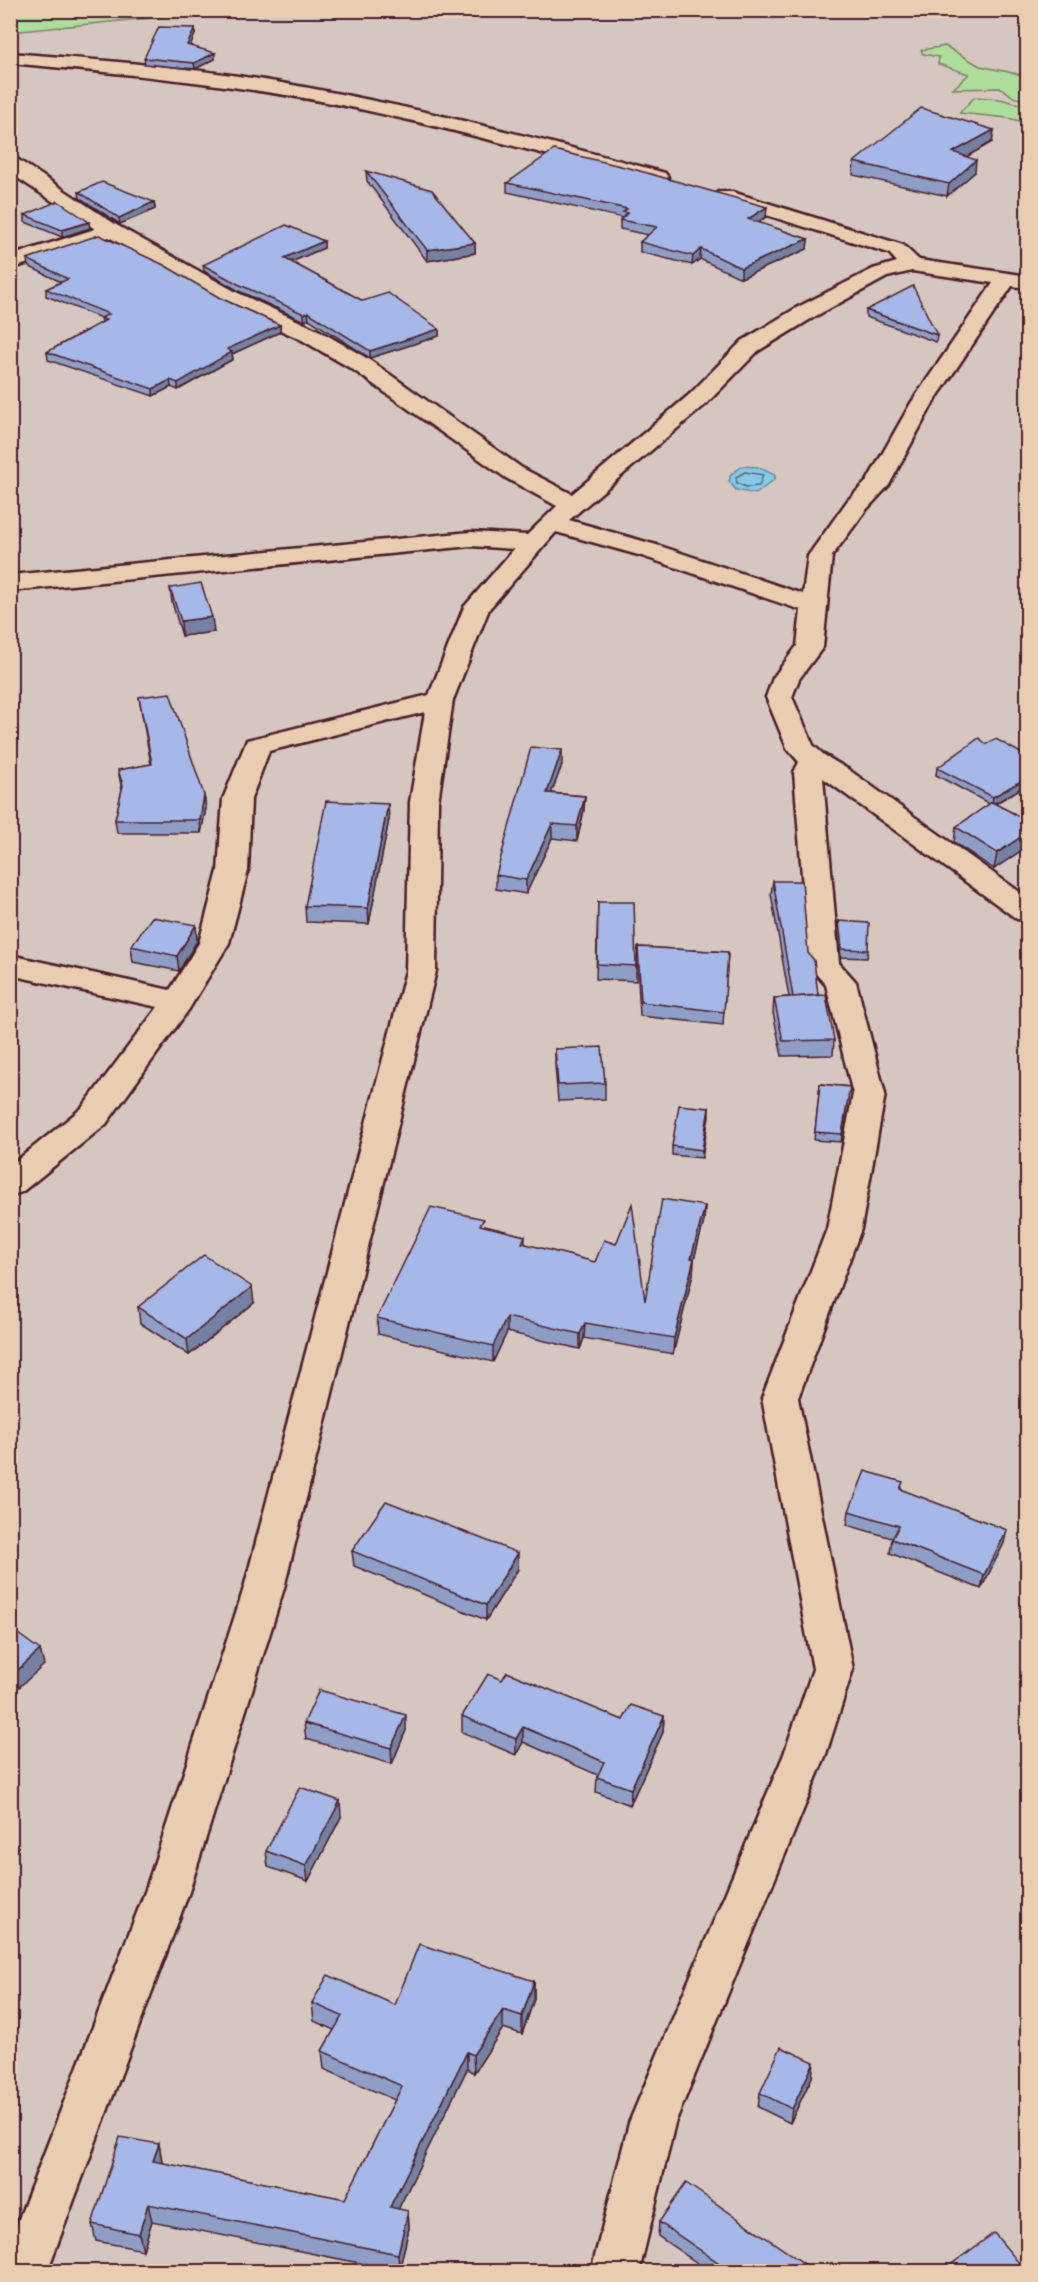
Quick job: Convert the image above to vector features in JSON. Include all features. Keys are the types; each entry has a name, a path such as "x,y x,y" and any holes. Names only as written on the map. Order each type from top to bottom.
{"street":[{"path":"10,58 221,80 356,103 531,141 679,183"},
{"path":"10,162 36,182 111,230 230,298 310,335 360,364 514,473 572,504"},
{"path":"712,192 896,249 912,265"},
{"path":"10,263 111,230"},
{"path":"23,2271 167,1892 264,1588 421,971 424,802 440,700 477,607 541,533 572,504 614,473 698,399 750,346 806,312 880,273 912,265 1017,280 922,403 877,485 858,505 820,556 810,647 786,678 779,697 801,748 814,761 839,776 1028,912"},
{"path":"10,583 541,533 651,551 815,606"},
{"path":"10,1184 94,1116 178,1002 214,943 233,871 237,799 257,746 440,700"},
{"path":"615,2271 652,2123 805,1754 832,1669 780,1398 844,1229 869,1094 841,982 824,966 807,772 814,761"},
{"path":"10,965 178,1002"}],"green space":[{"path":"11,10 219,11 11,32"},
{"path":"945,46 980,66 1027,76 1027,99 1015,98 1001,88 953,89 969,74 938,64 939,57 923,54 921,50"},
{"path":"975,97 1000,99 1027,106 1027,123 1008,118 959,113"}],"water":[{"path":"743,466 758,467 775,475 775,479 756,494 736,490 729,481 731,474"}],"building":[{"path":"159,27 195,28 187,45 215,53 194,63 144,58"},
{"path":"921,108 994,130 953,152 976,160 949,184 854,162"},
{"path":"554,150 633,169 767,207 748,219 808,239 741,268 701,249 693,256 640,242 657,227 620,220 628,213 623,212 627,209 507,183"},
{"path":"366,171 432,190 475,243 427,250"},
{"path":"102,182 154,202 119,218 79,192"},
{"path":"58,201 89,222 62,230 25,215"},
{"path":"286,225 324,241 284,258 363,301 388,293 439,329 370,351 308,312 304,314 238,284 203,265"},
{"path":"99,235 164,265 220,298 280,325 227,349 232,352 178,383 170,380 153,389 47,352 106,320 101,318 109,314 46,289 68,279 27,259"},
{"path":"913,286 937,335 866,310"},
{"path":"201,583 212,617 181,621 170,588"},
{"path":"170,693 204,795 200,820 115,820 123,785 118,770 152,764 139,697"},
{"path":"979,738 986,744 996,739 1028,757 1028,777 993,797 937,768"},
{"path":"531,747 562,750 547,793 585,796 577,826 552,824 526,880 496,875"},
{"path":"326,801 388,804 368,908 305,906"},
{"path":"992,802 1028,821 1028,832 997,853 956,827"},
{"path":"773,881 802,881 808,953 814,960 818,995 793,997"},
{"path":"598,902 634,902 636,966 597,964"},
{"path":"152,917 196,925 177,956 131,946"},
{"path":"839,921 869,923 868,950 842,949"},
{"path":"638,947 728,952 724,1012 641,1002"},
{"path":"826,995 834,1040 783,1041 774,998"},
{"path":"602,1047 605,1083 558,1085 555,1049"},
{"path":"820,1084 850,1087 842,1134 815,1132"},
{"path":"679,1105 709,1108 702,1150 672,1146"},
{"path":"662,1199 705,1206 674,1338 585,1323 580,1334 507,1317 493,1346 377,1318 431,1207 484,1219 480,1225 525,1236 522,1243 595,1262 604,1240 616,1244 632,1204 645,1301"},
{"path":"204,1255 252,1287 187,1339 138,1307"},
{"path":"865,1471 903,1482 900,1489 1007,1530 984,1575 892,1539 899,1526 849,1511"},
{"path":"386,1501 518,1553 486,1605 352,1551"},
{"path":"10,1628 40,1650 10,1677"},
{"path":"507,1672 623,1720 631,1705 664,1716 631,1789 597,1777 604,1762 523,1727 516,1739 462,1716 488,1674 502,1680"},
{"path":"319,1690 406,1715 391,1748 304,1723"},
{"path":"300,1787 340,1801 306,1866 266,1851"},
{"path":"419,1944 534,1981 522,2016 503,2010 473,2055 467,2052 390,2207 408,2211 398,2254 148,2204 139,2234 92,2224 120,2137 159,2144 153,2161 345,2199 402,2086 322,2051 342,2016 312,2003 328,1975 395,2005"},
{"path":"781,2047 814,2062 792,2109 760,2093"},
{"path":"686,2183 815,2271 731,2271 659,2222"},
{"path":"994,2233 1020,2264 1010,2271 942,2271"}]}
